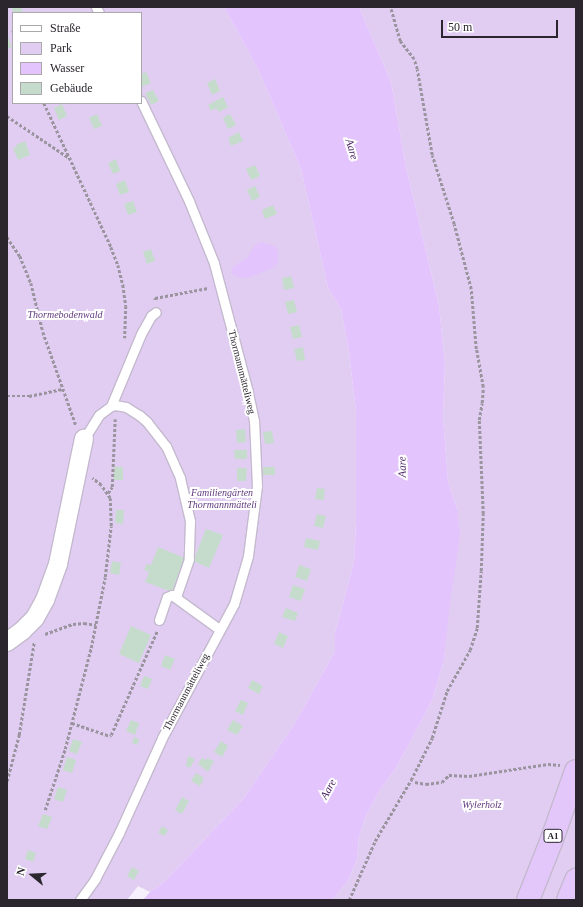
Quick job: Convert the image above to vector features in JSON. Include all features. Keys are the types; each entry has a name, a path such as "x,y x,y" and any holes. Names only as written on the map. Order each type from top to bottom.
{"highway":[{"name":"A1","path":"528,900 551,842 576,771"},
{"path":"568,900 576,880"}],"street":[{"path":"7,642 32,630 35,618 46,600 58,564 84,439"}],"lane":[{"name":"Thormannmätteliweg","path":"80,900 101,868 129,813 162,738 219,629 234,604 242,581 248,556 256,486 254,420 220,286 202,231 142,103"},
{"path":"84,439 99,415 113,406 141,334 156,312"},
{"path":"113,406 132,410 147,422 166,446 180,478 190,521 189,559 176,597"},
{"path":"159,620 168,596 176,597 219,629"}],"path":[{"path":"349,900 375,841 432,738 447,691 470,650 477,628 483,514 479,420 483,387 476,349 471,288 454,224 432,155 417,69 414,59 400,41 390,7"},
{"path":"44,104 72,160 118,265 126,306 126,365 128,368"},
{"path":"7,116 72,160"},
{"path":"7,237 20,256 29,278 43,332 62,389 76,427 84,439"},
{"path":"156,312 155,298 220,286"},
{"path":"7,396 29,396 62,389"},
{"path":"45,810 57,776 72,722 96,625 110,540 111,510 108,493 112,487 113,406"},
{"path":"72,722 107,735 111,735 150,648 160,624 159,620"},
{"path":"7,781 19,735 32,630 84,623 96,625"},
{"path":"415,782 442,782 449,775 469,776 548,764"}],"green space":[{"name":"Familiengärten Thormannmätteli","path":"7,7 224,7 258,69 301,169 328,288 341,309 349,352 356,412 356,521 354,562 335,633 335,651 295,723 243,799 165,881 150,892 138,886 127,900 7,900"},
{"name":"Wylerholz","path":"359,7 576,7 576,900 332,900 348,881 357,859 359,837 365,818 380,790 396,768 432,701 444,660 457,509 448,481 443,417 445,364 439,306 406,167 391,82"}],"water":[{"name":"Aare","path":"224,7 359,7 391,82 406,167 439,306 445,364 443,417 448,481 457,509 460,535 450,603 444,660 432,701 396,768 380,790 365,818 359,837 357,859 348,881 332,900 143,900 150,892 165,881 243,799 295,723 335,651 335,633 354,562 356,521 356,412 349,352 341,309 328,288 301,169 258,69"},
{"path":"261,242 275,246 278,251 278,263 273,268 251,277 242,278 233,275 231,270 234,266 248,257 254,246"}],"building":[{"path":"11,7 21,7 23,11 18,12 14,12"},
{"path":"7,35 12,47 7,49"},
{"path":"146,72 151,83 142,87 142,74"},
{"path":"215,79 220,91 212,95 207,83"},
{"path":"153,90 159,101 151,105 145,93"},
{"path":"223,97 228,107 219,112 216,108 211,111 208,105"},
{"path":"62,104 67,116 59,120 54,108"},
{"path":"97,114 102,126 94,129 89,118"},
{"path":"230,114 236,125 228,129 223,118"},
{"path":"239,132 243,141 231,146 228,138"},
{"path":"25,141 30,155 18,160 13,148"},
{"path":"116,159 120,171 113,174 108,163"},
{"path":"255,165 260,176 251,180 246,169"},
{"path":"125,180 129,192 120,195 116,184"},
{"path":"255,186 260,197 252,201 247,190"},
{"path":"133,201 137,212 128,215 124,204"},
{"path":"273,205 277,214 265,219 262,210"},
{"path":"151,249 155,261 147,264 143,252"},
{"path":"291,276 294,288 284,290 282,278"},
{"path":"294,300 297,312 288,314 285,302"},
{"path":"299,325 302,337 293,339 290,327"},
{"path":"303,347 305,360 297,361 294,349"},
{"path":"245,429 246,442 237,443 236,430"},
{"path":"272,431 274,443 265,444 263,432"},
{"path":"234,450 247,450 247,459 235,459"},
{"path":"114,467 123,467 123,480 114,480"},
{"path":"263,467 275,467 275,475 263,475"},
{"path":"237,468 247,468 246,481 237,481"},
{"path":"317,488 325,489 324,500 315,499"},
{"path":"116,510 124,510 123,524 115,523"},
{"path":"317,514 326,516 323,528 314,526"},
{"path":"206,529 223,535 209,568 193,561"},
{"path":"306,538 320,541 318,550 304,547"},
{"path":"158,547 185,558 172,592 145,582 149,572 144,570 147,564 151,565"},
{"path":"112,561 121,563 119,575 110,573"},
{"path":"299,565 311,569 307,581 295,577"},
{"path":"293,585 305,589 301,601 289,597"},
{"path":"286,608 298,613 295,621 282,617"},
{"path":"131,626 151,635 139,663 119,654"},
{"path":"279,632 288,636 283,648 274,644"},
{"path":"165,655 175,659 170,670 161,666"},
{"path":"144,676 152,679 148,689 140,686"},
{"path":"252,680 263,686 259,694 248,688"},
{"path":"241,700 248,703 243,715 235,711"},
{"path":"131,720 139,723 135,735 126,731"},
{"path":"233,720 243,726 237,735 227,730"},
{"path":"134,737 139,739 137,745 132,743"},
{"path":"73,739 82,742 77,754 69,751"},
{"path":"221,741 228,746 222,757 214,752"},
{"path":"188,756 195,759 190,768 186,766"},
{"path":"67,757 76,760 72,773 63,770"},
{"path":"202,758 206,760 207,758 214,761 208,772 198,764"},
{"path":"196,773 204,778 200,786 191,781"},
{"path":"58,787 67,790 63,802 54,799"},
{"path":"182,797 189,801 182,814 175,810"},
{"path":"43,814 52,817 47,829 38,826"},
{"path":"162,826 168,830 165,836 158,833"},
{"path":"28,850 36,853 33,862 25,859"},
{"path":"132,867 139,871 134,880 127,876"}],"park label":[{"name":"Thormebodenwald","path":"65,315"}]}
